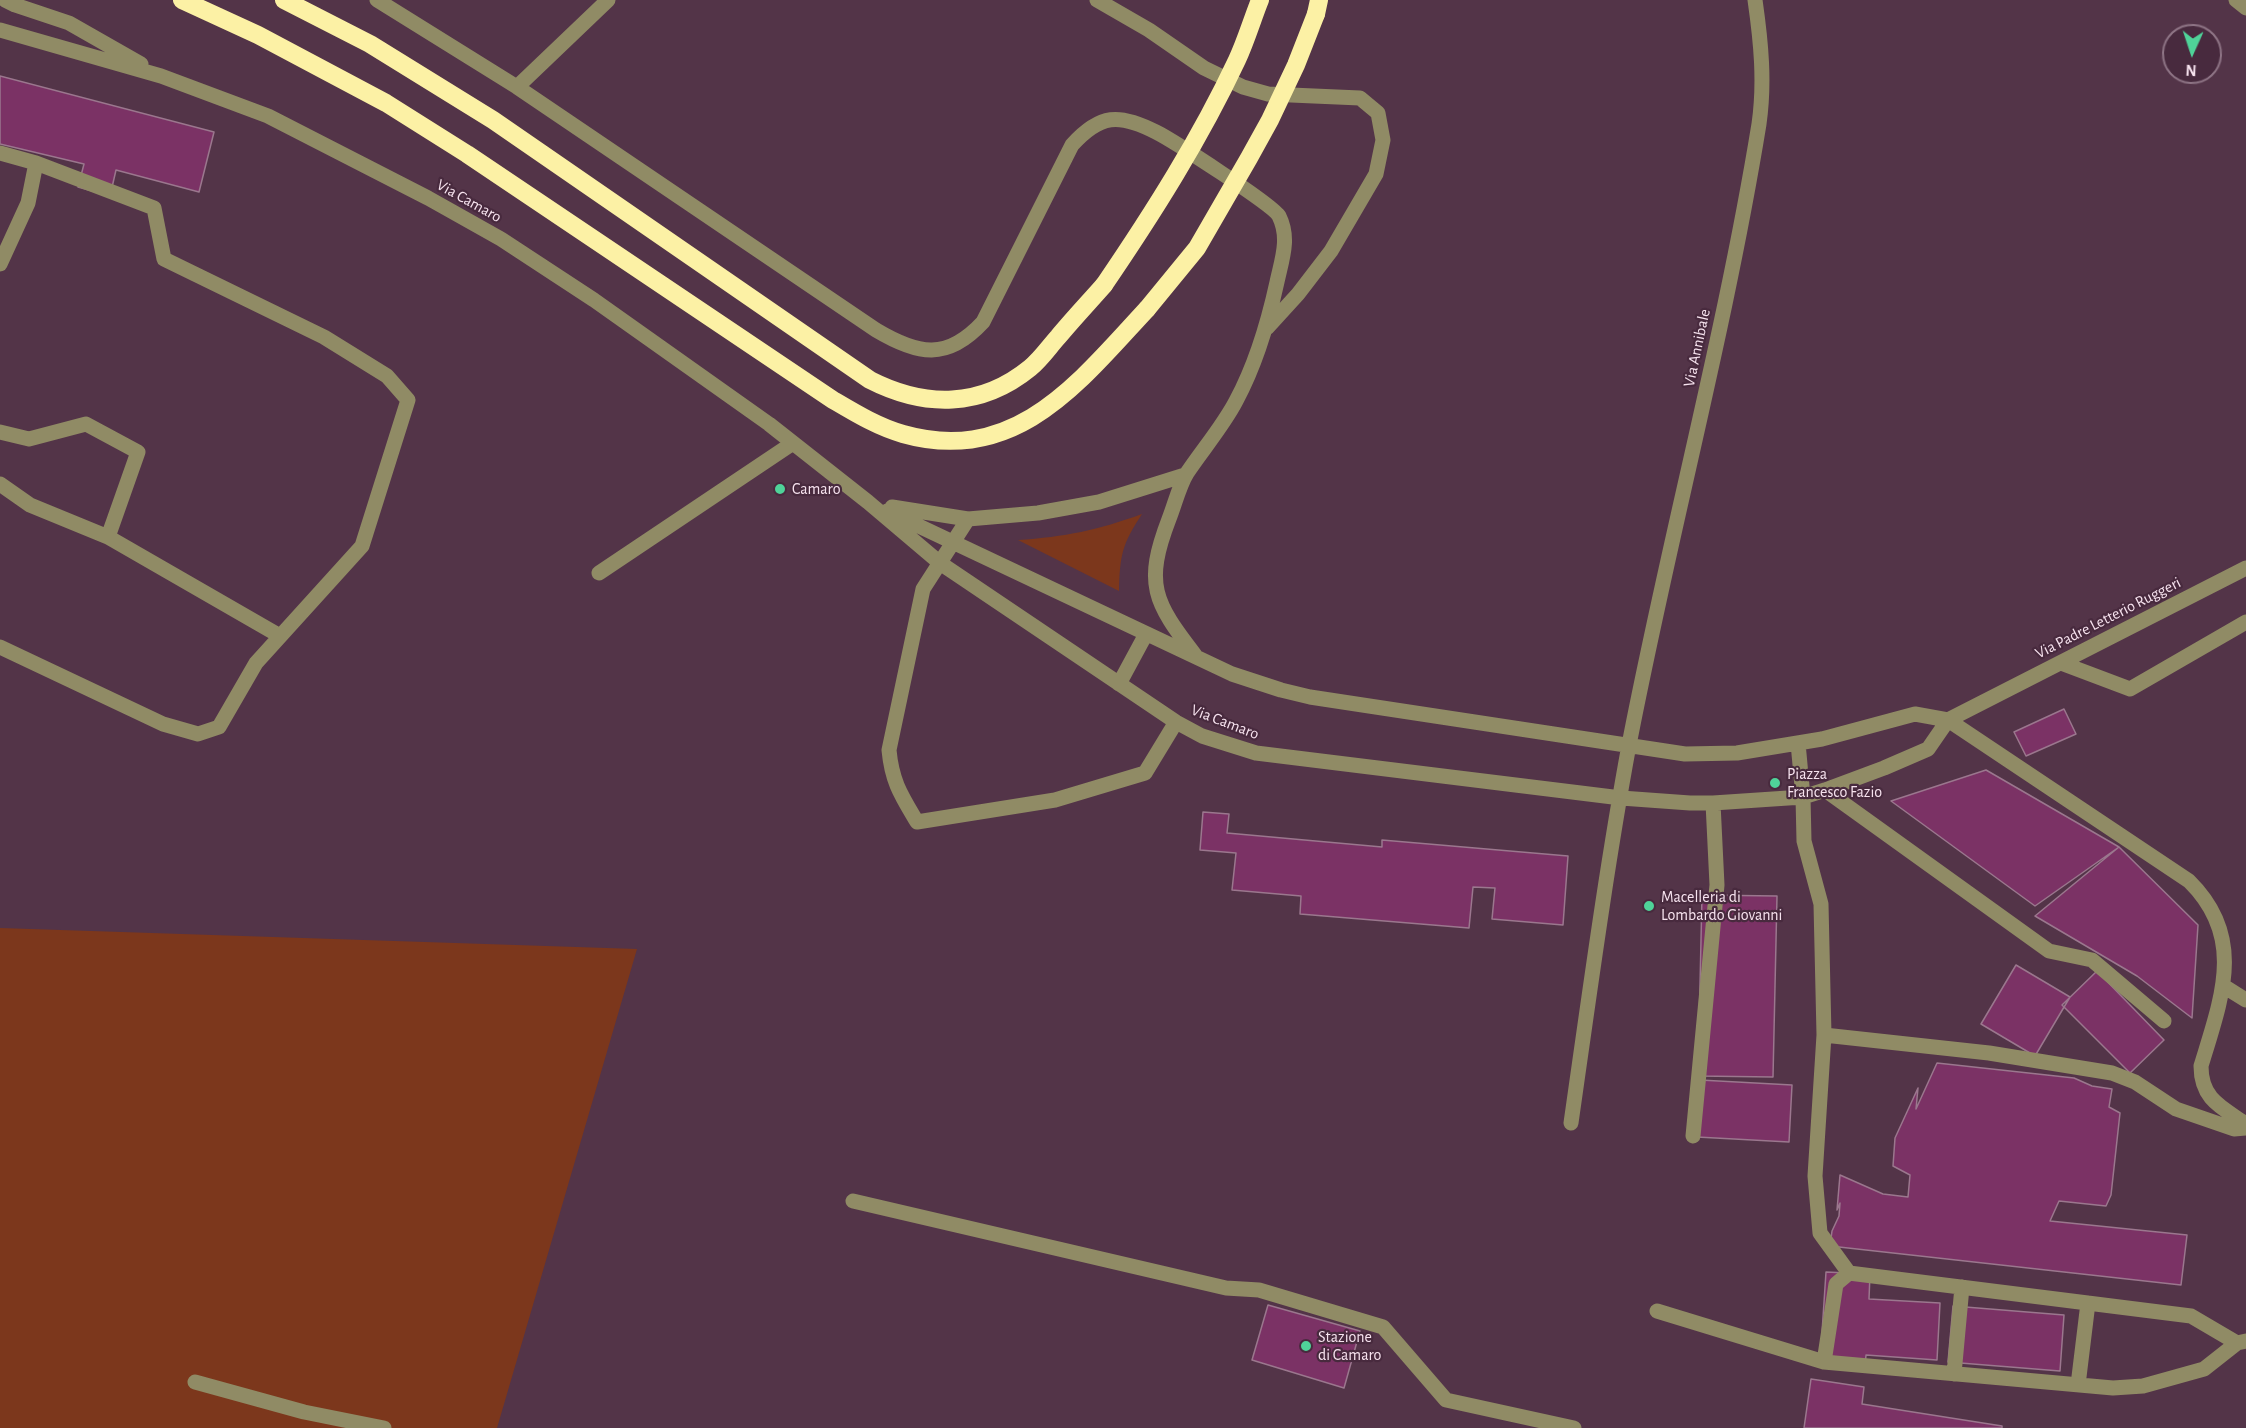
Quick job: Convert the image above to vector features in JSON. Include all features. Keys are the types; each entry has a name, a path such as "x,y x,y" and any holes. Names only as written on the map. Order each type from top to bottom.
{"highway":[{"path":"182,0 258,35 386,103 467,154 833,400 881,426 902,434 941,441 993,434 1025,422 1074,387 1147,309 1197,248 1249,158 1291,74 1317,7"},
{"path":"284,0 370,44 463,100 870,380 905,396 936,400 971,397 1002,386 1032,366 1104,285 1152,214 1216,101 1238,59 1260,0"}],"street":[{"path":"5,0 15,6 69,24 161,76"},
{"path":"377,0 517,87 876,330 910,348 940,350 952,346 965,339 983,322 1072,145 1093,124 1118,119 1142,125 1165,137 1278,214 1286,239 1266,330 1236,402 1185,475 1158,551 1154,571 1154,583 1158,596 1173,626 1197,657"},
{"path":"517,87 608,0"},
{"path":"1097,0 1149,30 1204,68 1243,87 1268,94 1360,98 1378,113 1383,140 1376,174 1331,251 1298,294 1266,330"},
{"name":"Via Annibale","path":"1570,1124 1629,746 1732,273 1760,124 1763,99 1762,45 1755,0"},
{"path":"2236,0 2246,8"},
{"name":"Via Camaro","path":"0,30 161,76 268,116 428,198 501,239 594,300 769,424 868,502 940,563 1176,722 1203,736 1256,753 1602,796 1713,803 1803,797 1825,790 1928,749 1948,720 1915,714 1822,739 1727,753 1685,754 1310,697 1232,674 868,502"},
{"path":"0,153 36,162 154,208 164,259 324,337 387,376 408,400 362,546 256,663 219,727 198,734 163,724 0,647"},
{"path":"0,264 28,203 36,162"},
{"path":"0,432 29,439 86,424 138,452 108,537"},
{"path":"599,573 794,443"},
{"path":"868,502 968,519 1068,509 1099,502 1185,475"},
{"path":"0,484 30,505 108,537 280,636"},
{"path":"968,519 923,589 890,750 891,770 896,785 917,822 1055,800 1145,773 1176,722"},
{"name":"Via Padre Letterio Ruggeri","path":"1948,720 2246,568"},
{"path":"2061,663 2130,689 2246,622"},
{"path":"1119,684 1146,634"},
{"path":"1948,720 2169,868 2202,892 2211,902 2225,925 2230,956 2225,987 2201,1066 2201,1078 2209,1097 2246,1126"},
{"path":"1657,1311 1824,1362 2113,1388 2144,1386 2204,1369 2241,1342 2191,1316 1849,1273 1820,1233 1815,1176 1824,1035 1821,904 1804,841 1798,743"},
{"path":"1825,790 2049,951 2092,960 2164,1021"},
{"path":"1694,1136 1717,885 1713,803"},
{"path":"2225,987 2246,1000"},
{"path":"1824,1035 1989,1053 2112,1073 2136,1082 2176,1109 2234,1129 2246,1126"},
{"path":"853,1201 1226,1288 1259,1290 1383,1327 1446,1400 1574,1428"},
{"path":"1824,1362 1836,1284 1849,1273"},
{"path":"1954,1374 1962,1287"},
{"path":"2078,1385 2088,1303"},
{"path":"195,1382 304,1412 384,1428"}],"shaded area":[{"path":"1142,514 1123,550 1119,591 1018,540 1081,532"},
{"path":"0,928 637,949 497,1428 0,1428"}],"building":[{"path":"0,76 214,132 199,192 116,170 110,196 78,187 84,164 0,144"},
{"path":"2064,709 2076,734 2026,756 2014,732"},
{"path":"1986,770 2119,847 2035,906 1891,801"},
{"path":"1203,812 1229,814 1227,833 1382,847 1382,840 1568,856 1563,925 1492,919 1495,888 1473,887 1469,928 1300,914 1301,896 1232,890 1236,853 1200,850"},
{"path":"2119,847 2198,925 2192,1018 2137,976 2035,916"},
{"path":"1702,895 1777,896 1773,1077 1698,1076"},
{"path":"2016,965 2070,997 2035,1056 1981,1024"},
{"path":"2097,971 2164,1040 2130,1073 2062,1005"},
{"path":"1937,1063 2074,1078 2092,1086 2112,1089 2109,1107 2120,1113 2111,1195 2106,1206 2059,1201 2050,1221 2187,1235 2181,1285 1830,1246 1832,1231 1839,1216 1840,1203 1837,1210 1840,1175 1883,1194 1908,1197 1910,1175 1893,1166 1895,1138 1918,1088 1916,1109"},
{"path":"1700,1080 1792,1085 1789,1142 1697,1137"},
{"path":"1826,1272 1870,1274 1869,1299 1940,1303 1937,1360 1866,1355 1865,1366 1820,1363"},
{"name":"Stazione di Camaro","path":"1268,1305 1360,1331 1344,1388 1252,1360"},
{"path":"1953,1306 2064,1315 2060,1371 1948,1362"},
{"path":"1811,1379 1864,1387 1862,1404 2002,1426 2002,1428 1804,1428"}],"place":[{"name":"Camaro","path":"780,489"},
{"name":"Piazza Francesco Fazio","path":"1775,783"},
{"name":"Macelleria di Lombardo Giovanni","path":"1649,906"},
{"name":"Stazione di Camaro","path":"1306,1346"}]}
